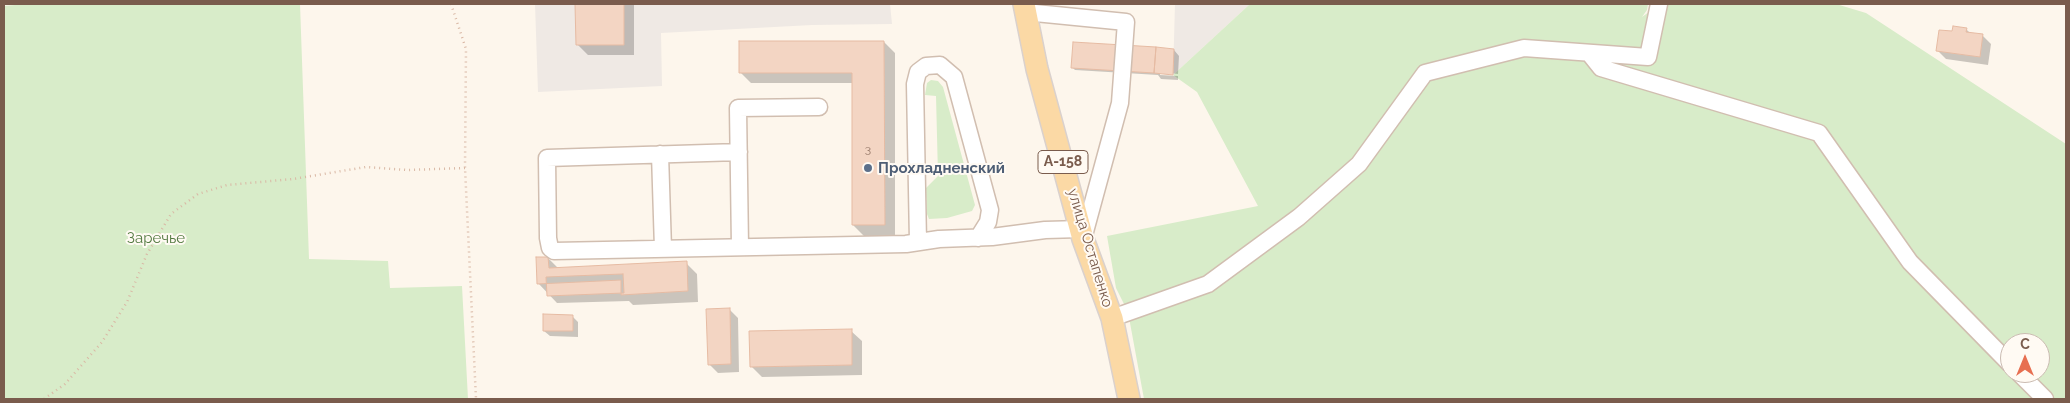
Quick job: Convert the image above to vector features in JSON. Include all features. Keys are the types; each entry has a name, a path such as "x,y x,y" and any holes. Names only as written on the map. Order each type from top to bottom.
{"main road":[{"name":"улица Остапенко","path":"1024,8 1037,69 1082,234 1112,318"},
{"name":"А-158","path":"1112,318 1129,399"}],"lane":[{"path":"1112,318 1208,284 1299,217 1358,164 1424,72 1524,48 1648,57 1659,4"},
{"path":"739,152 547,158 548,238 550,248 554,251 918,242 978,238 1044,230 1082,234 1120,103 1126,22 1024,8"},
{"path":"1589,53 1601,68 1819,133 1910,262 2000,354"},
{"path":"918,242 915,84 918,72 926,66 940,66 954,77 990,210 988,222 978,238"},
{"path":"740,247 738,108 819,107"},
{"path":"660,154 663,249"},
{"path":"2029,383 2045,399"}],"path":[{"path":"451,4 466,49 465,168 476,399"},
{"path":"44,399 65,384 102,342 127,302 147,254 171,214 198,194 227,185 293,180 366,167 407,170 465,168"}],"shaded area":[{"path":"535,4 890,4 892,24 812,25 661,33 662,86 538,92"},
{"path":"1175,4 1250,4 1173,75"}],"green space":[{"name":"Заречье","path":"26,4 300,4 309,259 388,261 390,288 462,286 468,399 4,399 4,6"},
{"path":"1250,4 1648,4 1647,10 1642,17 1660,4 1836,4 1866,13 2066,144 2066,399 1144,399 1128,312 1116,288 1107,236 1258,206 1197,92 1173,75"},
{"path":"931,80 938,81 943,87 975,205 972,211 947,218 929,219 927,214 926,188 938,176 936,96 925,95 927,83"}],"building":[{"path":"575,4 624,4 624,45 576,45"},
{"path":"1953,26 1967,28 1966,32 1983,34 1980,57 1936,51 1939,30 1952,31"},
{"path":"739,41 884,41 885,225 852,225 852,73 739,73"},
{"path":"1073,42 1156,47 1154,73 1071,68"},
{"path":"1156,47 1174,49 1173,75 1154,73"},
{"path":"536,257 548,257 549,268 687,261 688,291 621,295 621,280 537,284"},
{"path":"623,274 624,293 547,296 546,277"},
{"path":"730,308 731,364 708,365 706,309"},
{"path":"543,314 573,315 573,331 543,331"},
{"path":"852,329 852,365 750,367 749,331"}],"place":[{"name":"Прохладненский","path":"868,168"}]}
